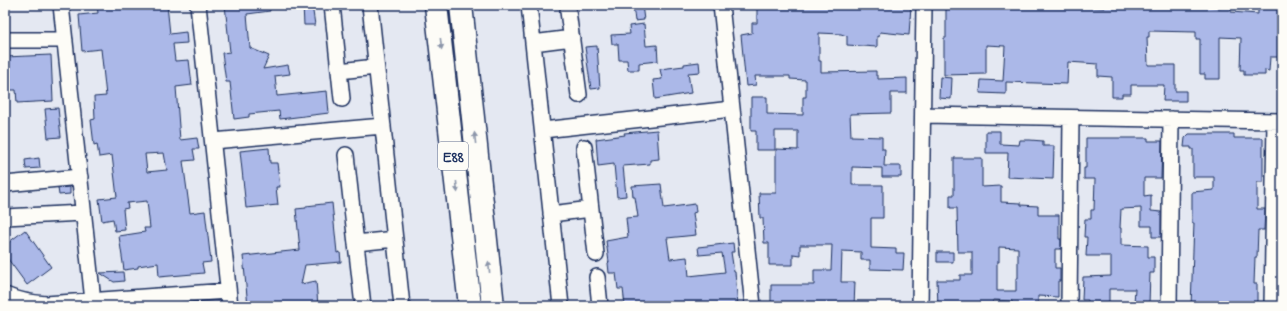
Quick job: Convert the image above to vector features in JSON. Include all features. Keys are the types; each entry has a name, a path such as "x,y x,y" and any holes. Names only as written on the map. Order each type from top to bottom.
{"highway":[{"name":"E88","path":"436,5 470,306"},
{"name":"E88","path":"461,5 493,306"}],"street":[{"path":"61,5 93,301"},
{"path":"198,5 230,306"},
{"path":"332,5 342,99"},
{"path":"370,5 402,306"},
{"path":"529,5 561,306"},
{"path":"720,5 753,306"},
{"path":"920,306 924,5"},
{"path":"568,11 579,95"},
{"path":"533,43 572,38"},
{"path":"5,40 65,40"},
{"path":"339,71 376,67"},
{"path":"543,130 732,109"},
{"path":"923,115 1279,121 1272,306"},
{"path":"1069,306 1070,118"},
{"path":"1169,306 1171,119"},
{"path":"213,142 382,126"},
{"path":"584,147 596,254"},
{"path":"346,155 363,306"},
{"path":"5,184 80,177"},
{"path":"551,214 591,209"},
{"path":"5,217 84,213"},
{"path":"356,243 395,239"},
{"path":"597,277 600,306"},
{"path":"5,295 30,303 46,304 228,290"}],"building":[{"path":"97,5 167,5 170,34 186,32 187,43 173,44 175,61 189,60 192,85 176,87 180,140 197,138 199,149 193,149 195,160 183,161 190,213 205,211 211,262 202,263 204,273 159,277 158,263 124,270 119,236 145,232 144,228 150,228 147,201 127,203 128,208 123,209 125,230 115,231 113,219 102,221 99,199 117,197 112,155 99,157 97,144 94,145 91,120 95,119 94,97 106,96 101,49 82,51 79,15 98,13","holes":["164,153 167,170 147,172 145,154"]},
{"path":"225,5 269,5 270,11 247,14 250,48 269,56 263,69 288,65 290,74 275,76 277,96 327,91 329,113 280,119 279,111 249,114 249,117 234,119 230,82 226,82 222,53 230,52"},
{"path":"303,5 312,5 315,25 304,25"},
{"path":"633,5 642,5 644,20 635,21"},
{"path":"757,5 911,5 909,35 880,32 879,37 877,36 877,47 847,45 847,36 841,34 819,33 819,61 821,61 821,72 876,71 876,76 878,76 878,79 907,78 907,93 891,93 891,113 850,114 851,136 882,137 882,149 885,149 884,166 901,166 901,177 882,177 882,168 852,167 852,185 883,185 883,218 871,218 871,248 896,249 896,253 904,253 903,270 870,269 870,260 861,260 861,252 842,251 841,282 855,282 854,306 771,306 771,285 814,285 814,270 831,270 832,245 800,245 800,255 793,254 793,265 769,265 769,243 764,243 763,218 760,218 759,193 776,193 776,149 798,150 798,131 775,131 775,150 756,150 756,131 751,131 751,97 767,97 767,114 803,115 803,97 806,97 806,80 790,79 790,76 755,76 756,85 746,86 741,35 752,33 752,23 757,23"},
{"path":"1082,5 1082,7 1104,8 1104,6 1110,5 1200,5 1221,8 1221,5 1231,5 1231,12 1258,14 1258,5 1282,5 1282,57 1270,57 1269,71 1265,70 1265,75 1244,75 1244,70 1240,70 1241,38 1220,37 1220,79 1205,79 1205,74 1200,74 1200,39 1196,39 1196,32 1149,31 1149,37 1147,37 1148,65 1175,65 1175,91 1186,91 1186,101 1163,101 1164,85 1131,85 1131,94 1122,94 1122,97 1112,97 1112,77 1098,76 1098,64 1068,62 1067,84 1006,82 1006,94 980,93 981,80 1003,81 1005,46 986,45 986,74 944,75 944,38 946,38 946,6"},
{"path":"644,24 646,46 657,45 658,61 639,63 639,70 628,70 627,60 619,60 618,44 612,44 611,35 630,34 629,26"},
{"path":"597,46 600,88 591,89 585,47"},
{"path":"51,55 53,101 17,103 16,90 6,90 5,57"},
{"path":"699,62 700,72 688,73 691,93 655,99 653,80 662,79 660,69 684,66 684,64"},
{"path":"940,77 952,78 951,99 939,98"},
{"path":"58,108 61,137 48,138 45,109"},
{"path":"657,130 659,159 650,160 650,164 623,166 626,196 617,197 614,164 598,166 596,139 625,135 624,133"},
{"path":"986,131 1000,131 1000,144 1019,145 1020,140 1030,140 1043,141 1043,146 1054,146 1053,179 1007,177 1008,153 986,153"},
{"path":"1189,134 1234,134 1234,138 1263,138 1263,182 1257,182 1257,209 1265,209 1264,230 1258,230 1257,257 1255,257 1254,284 1257,284 1257,305 1191,306 1194,223 1192,223 1192,192 1214,190 1214,177 1193,177 1193,149 1191,149 1191,147 1184,147 1185,138"},
{"path":"1086,138 1148,138 1148,141 1162,141 1161,178 1144,178 1144,196 1151,195 1151,211 1161,212 1161,237 1152,237 1152,226 1141,226 1141,208 1121,209 1121,245 1148,246 1148,257 1154,257 1154,273 1150,273 1149,304 1134,303 1135,289 1109,289 1109,302 1097,303 1097,305 1088,305 1088,300 1082,300 1083,277 1111,276 1111,256 1086,256 1087,237 1084,237 1085,219 1091,219 1091,210 1094,210 1095,179 1084,179 1084,168 1086,168"},
{"path":"269,148 270,163 277,163 280,187 276,187 278,205 246,208 240,151"},
{"path":"39,158 40,168 26,169 25,160"},
{"path":"954,158 982,158 982,187 1001,186 1001,202 1038,206 1038,215 1059,215 1059,239 1061,239 1061,249 1055,249 1055,268 1060,268 1058,297 1038,296 1038,306 1012,306 1012,301 993,300 993,306 938,306 937,280 960,280 960,275 972,275 972,252 958,252 957,208 950,208 950,195 954,195","holes":["999,247 1018,248 1018,278 1016,278 1016,291 997,291 997,262 999,262"]},
{"path":"661,184 664,208 695,204 696,212 693,213 696,235 667,238 670,259 687,257 689,276 725,272 722,253 699,255 698,247 733,243 734,252 731,252 735,272 738,306 625,306 623,289 618,289 616,273 609,273 606,241 628,237 626,218 638,217 632,186"},
{"path":"70,187 70,194 59,195 58,188"},
{"path":"332,203 337,253 340,252 341,262 305,265 301,284 316,281 318,306 248,306 243,256 300,250 296,209 306,208 306,206"},
{"path":"25,230 51,267 27,285 5,255 5,245"},
{"path":"937,252 953,252 953,262 937,262"},
{"path":"123,272 124,281 114,282 100,273"}]}
